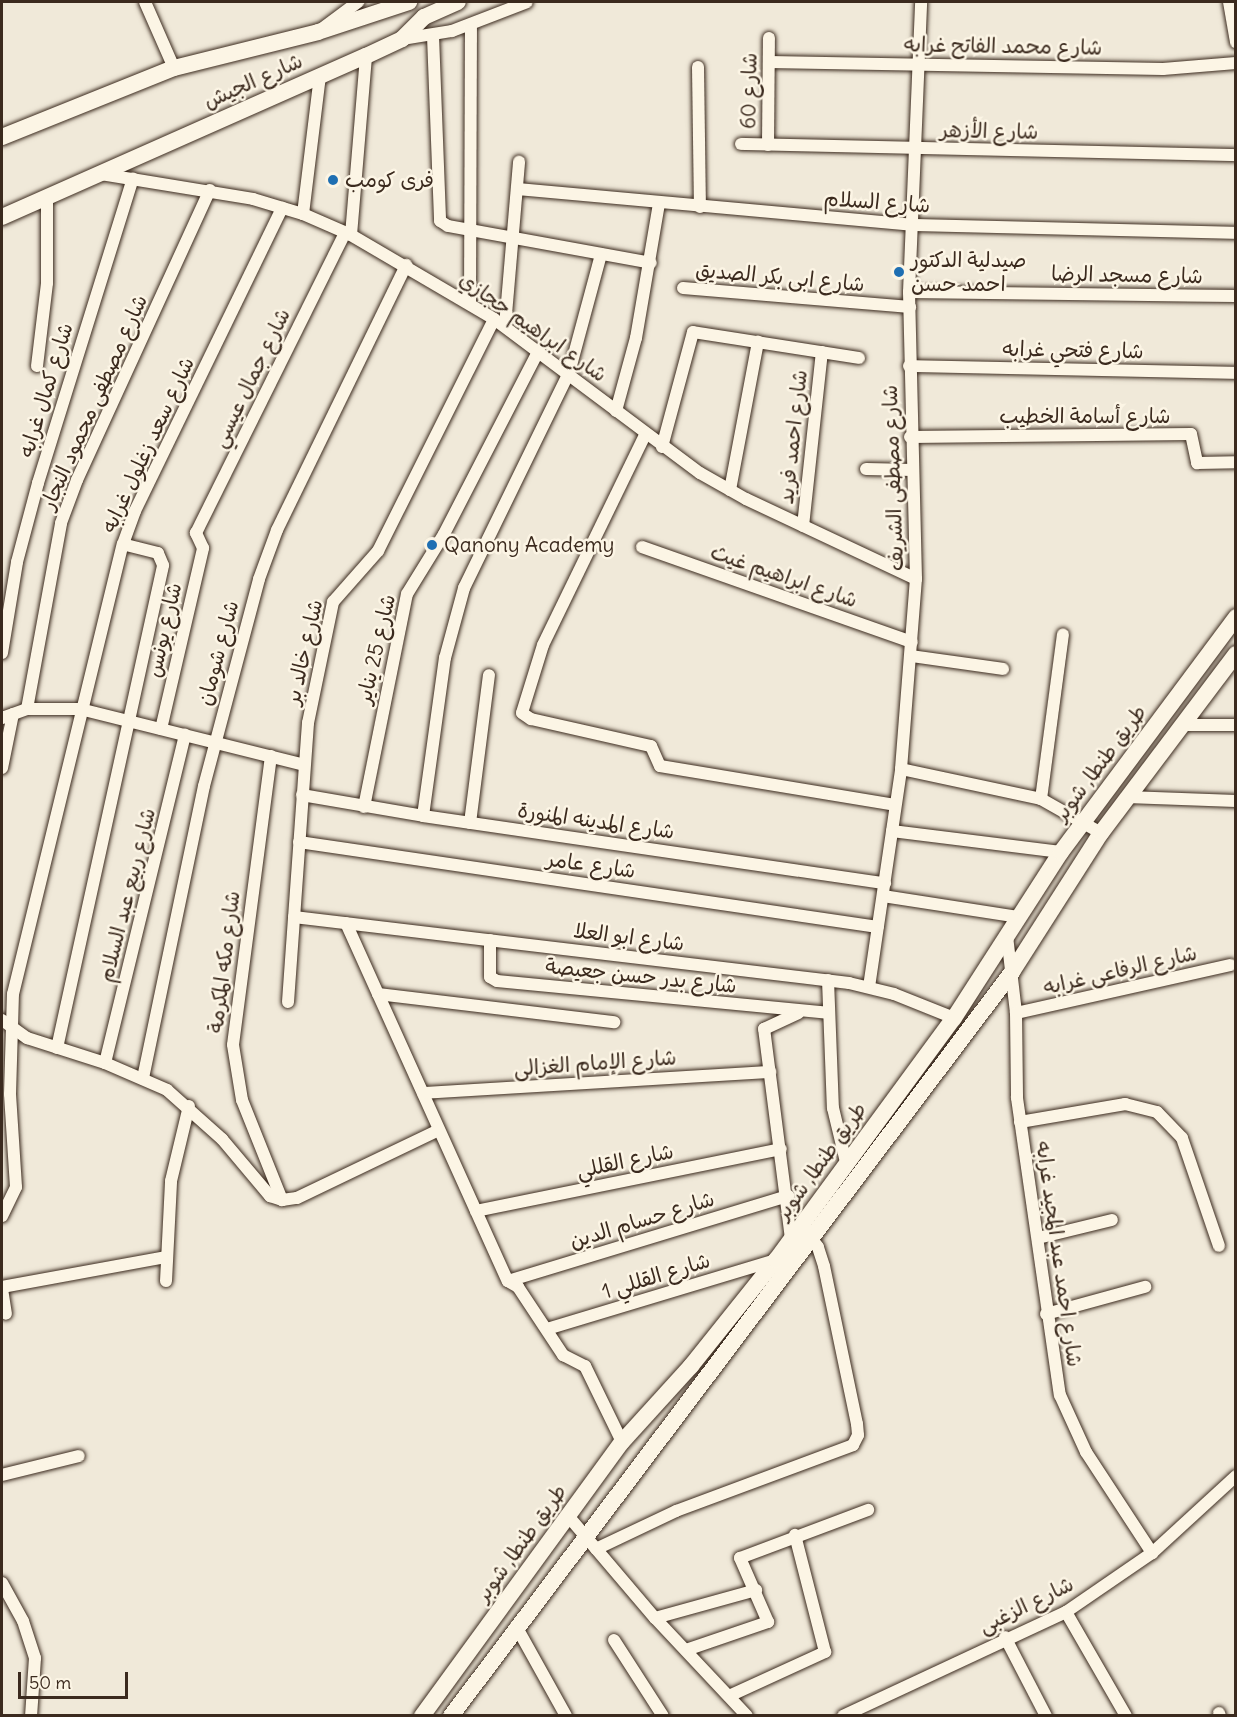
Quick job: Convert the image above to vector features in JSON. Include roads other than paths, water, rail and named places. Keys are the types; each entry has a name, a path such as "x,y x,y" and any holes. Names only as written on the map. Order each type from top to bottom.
{"street":[{"path":"145,2 174,68"},
{"name":"شارع الجيش","path":"318,32 358,2"},
{"name":"شارع الجيش","path":"2,137 174,68 318,32 409,2"},
{"path":"402,39 424,17 458,2"},
{"name":"شارع الجيش","path":"2,217 402,39 433,36 471,25 527,2"},
{"name":"شارع مصطفى الشريف","path":"869,987 901,769 916,579 910,436 909,292 913,148 921,2"},
{"path":"1229,2 1236,42"},
{"path":"470,303 471,25"},
{"path":"433,36 440,221 470,230 651,263"},
{"name":"شارع 60","path":"768,145 769,38"},
{"path":"348,234 366,56"},
{"name":"شارع محمد الفاتح غرابه","path":"770,62 1163,69 1236,63"},
{"path":"698,67 700,207"},
{"path":"303,214 320,75"},
{"name":"شارع الأزهر","path":"741,144 1236,155"},
{"path":"500,323 515,238 519,162"},
{"name":"شارع ابراهيم حجازي","path":"101,174 210,190 303,214 348,234 406,264 500,323 569,372 645,435 730,490 916,579"},
{"name":"شارع كمال غرابه","path":"2,653 17,562 35,493 133,178"},
{"name":"شارع السلام","path":"518,189 911,225 1236,233"},
{"name":"شارع مصطفى محمود النجار","path":"27,709 61,523 77,480 210,190"},
{"path":"38,366 48,283 46,197"},
{"path":"616,411 651,263 659,203"},
{"name":"شارع سعد زغلول غرابه","path":"16,1187 6,1024 80,709 123,544 135,511 282,208"},
{"name":"شارع جمال عيسي","path":"199,541 196,533 348,234"},
{"path":"423,816 446,658 464,588 569,372 601,254"},
{"name":"شارع شومان","path":"143,1078 214,742 259,579 277,530 406,264"},
{"name":"شارع ابى بكر الصديق","path":"683,288 909,307"},
{"name":"شارع مسجد الرضا","path":"909,292 1236,296"},
{"name":"شارع خالد بر","path":"288,1002 304,765 314,682 333,602 378,551 500,323"},
{"path":"662,447 692,333 859,358"},
{"path":"730,490 758,342"},
{"name":"شارع 25 يناير","path":"364,807 407,594 444,534 539,351"},
{"name":"شارع احمد فريد","path":"803,526 822,352"},
{"name":"شارع فتحي غرابه","path":"909,366 1236,374"},
{"name":"شارع أسامة الخطيب","path":"910,436 1191,434 1197,463 1236,462"},
{"path":"645,435 543,645 522,713 531,719 651,746 660,766 895,805"},
{"path":"866,469 913,470"},
{"name":"شارع يونس","path":"161,729 203,548 199,541"},
{"path":"57,1048 163,565 158,553 123,544"},
{"name":"شارع ابراهيم غيث","path":"642,547 912,642"},
{"name":"طريق طنطا, شوبر","path":"422,1716 622,1442 691,1366 776,1260 801,1234 846,1162 954,1018 1061,852 1236,617"},
{"path":"1041,799 1063,634"},
{"name":"طريق طنطا, شوبر","path":"451,1716 801,1234 1012,972 1101,833 1236,654"},
{"path":"911,656 1004,669"},
{"path":"470,823 489,675"},
{"path":"2,768 7,716 27,709 80,709 304,765"},
{"path":"1181,725 1236,725"},
{"name":"شارع ربيع عبد السلام","path":"105,1064 185,735"},
{"name":"شارع مكه المكرمة","path":"271,756 233,1045 242,1100 282,1200"},
{"path":"901,769 1041,799 1084,821 1101,833"},
{"name":"شارع المدينه المنورة","path":"302,795 423,816 885,883"},
{"path":"1127,797 1236,801"},
{"path":"892,831 1061,852"},
{"name":"شارع عامر","path":"299,842 878,927"},
{"path":"883,896 1020,917"},
{"name":"شارع ابو العلا","path":"294,917 869,987 954,1018"},
{"path":"346,923 508,1281 518,1287 563,1355 585,1366 622,1442"},
{"name":"شارع احمد عبد المجيد غرابه","path":"1007,936 1016,1013 1020,1122 1038,1238 1046,1314 1060,1395 1069,1419 1152,1553"},
{"name":"شارع بدر حسن جعيصة","path":"490,940 490,977 497,981 827,1013"},
{"name":"شارع الرفاعى غرابه","path":"1016,1013 1231,965"},
{"path":"828,981 827,1013 833,1108 846,1162"},
{"path":"378,994 614,1022"},
{"path":"596,1549 676,1511 853,1445 858,1435 822,1257 801,1234 788,1196 770,1072 765,1027 803,1011"},
{"path":"6,1024 57,1048 143,1078 189,1106 222,1138 264,1190 282,1200 297,1198 439,1130"},
{"name":"شارع الإمام الغزالى","path":"423,1093 770,1072"},
{"path":"1020,1122 1125,1104 1157,1112 1182,1138 1219,1246"},
{"path":"166,1281 165,1257 171,1180 189,1106"},
{"name":"شارع القللي","path":"476,1211 782,1149"},
{"path":"2,1188 16,1187 2,1216"},
{"name":"شارع حسام الدين","path":"508,1281 788,1196"},
{"path":"1038,1238 1112,1220"},
{"path":"6,1314 2,1288 165,1257"},
{"name":"شارع القللي 1","path":"547,1329 776,1260"},
{"path":"1046,1314 1145,1287"},
{"path":"2,1475 79,1456"},
{"name":"شارع الزغبى","path":"843,1716 1005,1637 1066,1612 1152,1553 1236,1476"},
{"path":"686,1650 768,1622 756,1590 740,1558 795,1535 868,1510"},
{"path":"569,1517 655,1618 747,1716"},
{"path":"729,1696 825,1652 795,1535"},
{"path":"2,1583 6,1602 35,1659 31,1716"},
{"path":"655,1618 756,1590"},
{"path":"1066,1612 1126,1716"},
{"path":"516,1626 566,1716"},
{"path":"1005,1637 1046,1716"},
{"path":"614,1640 663,1716"}],"place":[{"name":"فرى كومب","path":"333,180"},
{"name":"صيدلية الدكتور احمد حسن","path":"899,272"},
{"name":"Qanony Academy","path":"432,545"}]}
